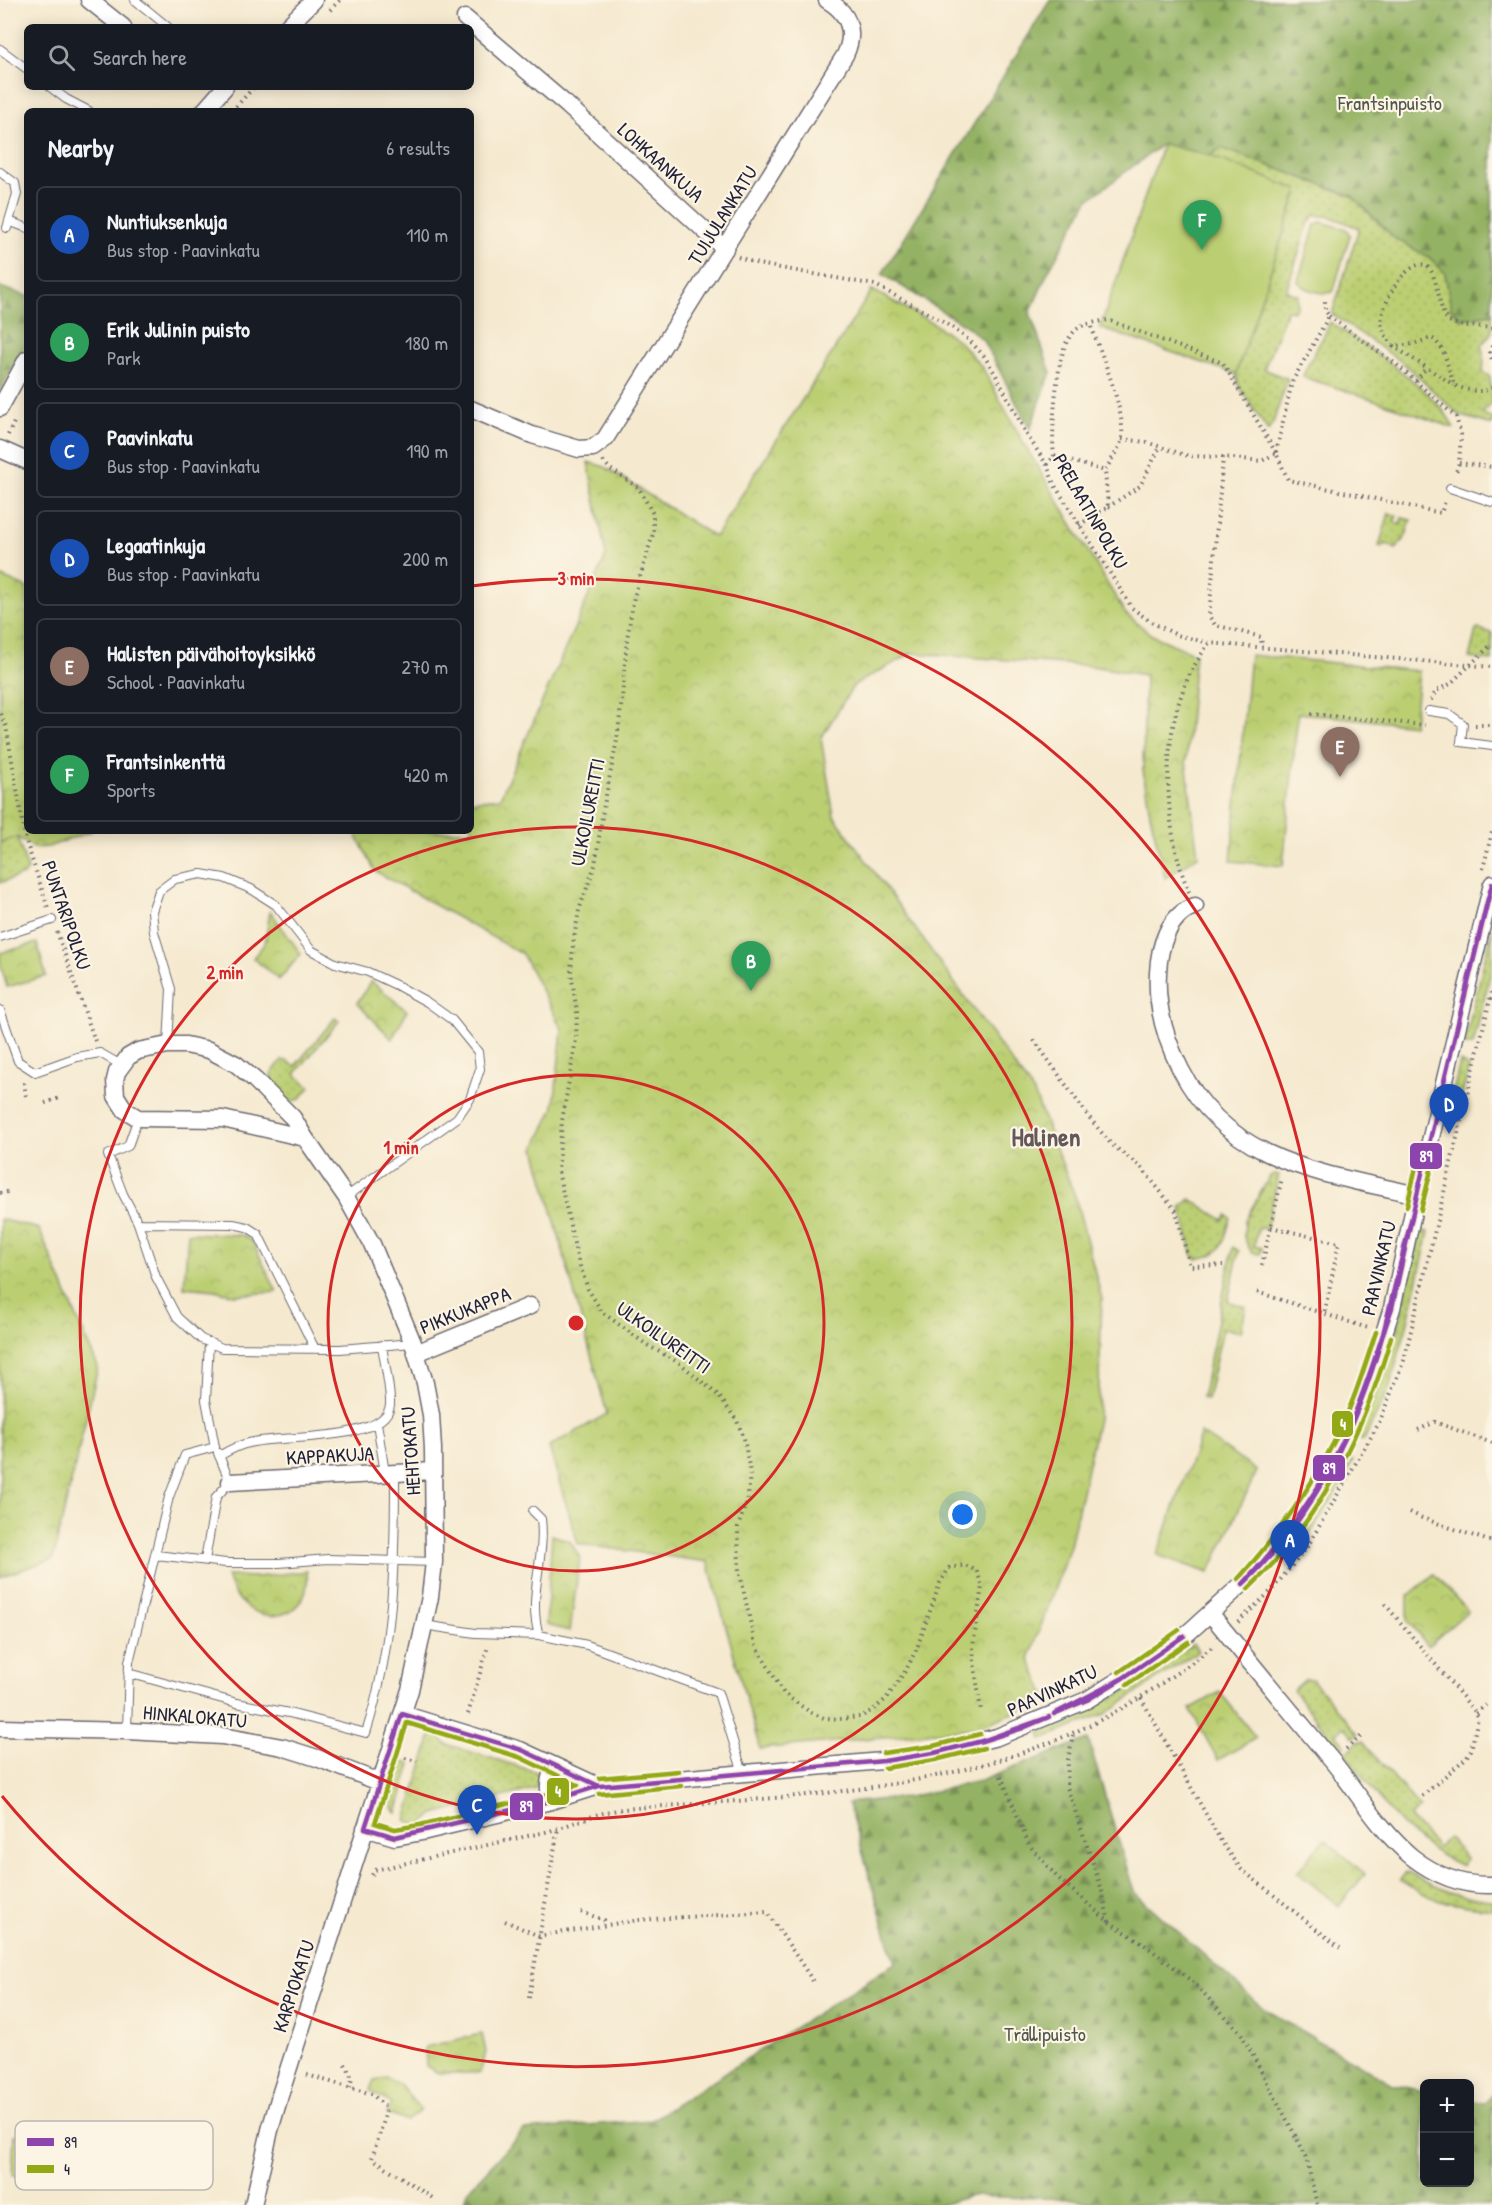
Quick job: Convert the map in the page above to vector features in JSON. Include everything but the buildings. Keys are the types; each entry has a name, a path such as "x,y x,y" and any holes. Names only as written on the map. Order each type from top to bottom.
{"street":[{"path":"89,0 119,24"},
{"path":"290,24 314,0"},
{"name":"TUIJULANKATU","path":"593,448 610,433 848,50 851,34 848,21 841,10 827,0"},
{"name":"LOHKAANKUJA","path":"465,18 472,24"},
{"name":"LOHKAANKUJA","path":"474,26 568,106 725,249"},
{"path":"205,108 214,90"},
{"path":"0,408 24,364"},
{"path":"474,410 532,435 579,449 593,448"},
{"path":"0,449 24,460"},
{"name":"PAAVINKATU","path":"365,1828 395,1837 551,1801 598,1786 882,1761 934,1753 997,1737 1087,1700 1160,1654 1211,1614 1259,1569 1275,1549 1311,1496 1342,1443 1366,1387 1392,1308 1492,884"},
{"path":"1195,906 1182,911 1173,921 1167,934 1158,965 1157,991 1164,1031 1173,1055 1195,1096 1212,1116 1228,1129 1276,1158 1300,1168 1417,1195"},
{"name":"HEHTOKATU","path":"121,1065 128,1057 138,1052 168,1045 186,1045 209,1050 236,1064 255,1080 293,1118 304,1138 346,1197 376,1253 414,1348 425,1383 431,1415 434,1562 410,1690 379,1782"},
{"path":"121,1065 115,1080 116,1096 125,1110 138,1118 223,1119 304,1138"},
{"name":"PIKKUKAPPA","path":"414,1348 530,1306"},
{"name":"KAPPAKUJA","path":"230,1482 433,1471"},
{"path":"1211,1614 1334,1764 1378,1822 1411,1856 1435,1871 1458,1881 1492,1885"},
{"name":"PAAVINKATU","path":"402,1714 520,1750 598,1786"},
{"name":"HINKALOKATU","path":"0,1728 222,1736 282,1747 379,1782"},
{"path":"551,1801 548,1792 549,1777 554,1766"},
{"name":"KARPIOKATU","path":"253,2205 281,2092 379,1782"}],"lane":[{"path":"135,0 164,24"},
{"path":"0,49 24,67"},
{"path":"54,90 83,108"},
{"path":"0,172 15,183 17,194 8,225 24,228"},
{"path":"1450,488 1492,502"},
{"path":"1429,711 1449,714 1462,724 1461,742 1492,746"},
{"path":"168,1045 171,989 154,932 152,911 159,891 175,879 201,874 224,878 251,889 276,905 311,950 335,963 368,972 398,986 427,1002 452,1020 478,1052 480,1069 470,1099 457,1118 346,1197"},
{"path":"0,937 52,920"},
{"path":"0,1010 18,1061 35,1072 77,1057 99,1053 121,1065"},
{"path":"138,1118 128,1146 108,1155 123,1194 138,1223 156,1277 177,1317 201,1339 222,1348 340,1349 382,1345 414,1348"},
{"path":"138,1223 233,1224 247,1227 258,1234 315,1349"},
{"path":"204,1560 216,1497 230,1482 217,1451 206,1400 209,1342"},
{"path":"127,1731 129,1662 169,1497 185,1455 288,1437 323,1436 361,1430 383,1420 390,1406 382,1345"},
{"path":"128,1673 237,1703 289,1713 366,1733 375,1705 384,1662 393,1605 395,1562 390,1473 377,1423"},
{"path":"533,1512 541,1519 543,1537 534,1619 539,1635"},
{"path":"156,1555 204,1560 279,1563 328,1559 434,1562"},
{"path":"424,1625 475,1634 539,1635 587,1646 718,1693 743,1773"}],"path":[{"path":"235,108 251,90"},
{"name":"PRELAATINPOLKU","path":"725,249 736,256 758,264 875,285 953,328 984,356 1079,525 1132,608 1150,622 1177,635 1209,643 1492,667"},
{"path":"1492,329 1450,322 1443,315 1439,305 1436,280 1431,270 1424,266 1416,266 1406,272 1394,287 1381,316 1381,327 1393,346 1426,368 1465,390 1492,388"},
{"path":"1325,301 1325,310 1329,316 1416,381 1456,417 1461,435"},
{"path":"1122,439 1146,442 1188,456 1262,461 1276,453 1292,382 1329,316"},
{"path":"1047,465 1054,456 1052,442 1064,347 1077,329 1090,323 1108,320 1223,363 1276,453 1288,480 1441,513"},
{"path":"1090,323 1110,376 1120,418 1122,439 1105,471 1108,507"},
{"path":"1393,346 1413,344 1431,338 1435,340 1443,350 1454,385"},
{"path":"1492,346 1490,352 1492,360"},
{"path":"1416,381 1426,368"},
{"path":"1079,525 1140,486 1160,447"},
{"name":"ULKOILUREITTI","path":"593,448 610,469 638,488 653,514 653,534 634,597 627,639 618,729 595,865 579,910 573,944 571,972 577,1013 576,1040 562,1121 558,1171 577,1257 588,1289 602,1312 647,1345 681,1364 719,1396 737,1421 744,1438 750,1472 748,1498 738,1527 739,1569 755,1644 784,1694 810,1712 824,1718 860,1717 873,1710 886,1699 906,1670 917,1648 940,1583 949,1568 965,1565 977,1571 982,1586 973,1647 981,1711"},
{"path":"1054,456 1105,471"},
{"path":"1223,457 1209,616 1215,625 1261,637 1262,647"},
{"path":"1459,463 1492,468"},
{"path":"1195,906 1182,875 1170,821 1170,754 1175,716 1186,682 1209,643"},
{"path":"1429,711 1436,691 1450,684 1492,644"},
{"name":"PUNTARIPOLKU","path":"0,714 6,726 24,830"},
{"path":"1311,714 1414,725 1492,725"},
{"name":"PUNTARIPOLKU","path":"25,834 52,920 99,1053"},
{"path":"390,1867 558,1828 622,1809 778,1799 869,1788 963,1772 1073,1735 1141,1698 1206,1652 1270,1592 1306,1549 1379,1423 1404,1360 1492,992"},
{"path":"1035,1040 1088,1116 1111,1144 1141,1167 1176,1211 1190,1266 1223,1265"},
{"path":"45,1103 60,1098"},
{"path":"1262,1265 1283,1173"},
{"path":"0,1193 8,1192"},
{"path":"1271,1227 1339,1243 1324,1314"},
{"path":"1257,1292 1371,1329"},
{"path":"1418,1430 1436,1422 1492,1443"},
{"path":"1410,1512 1492,1542"},
{"path":"1385,1604 1476,1713 1476,1729 1471,1750 1466,1758 1420,1798"},
{"path":"468,1714 492,1634"},
{"path":"1141,1698 1221,1841 1241,1869 1340,1948"},
{"path":"1476,1713 1486,1705"},
{"path":"1339,1756 1364,1734"},
{"path":"1073,1735 1068,1760 1067,1787 1101,1887 1109,1922"},
{"path":"1001,1776 1029,1845 1057,1877 1109,1922 1141,1942 1193,1982 1241,2033 1306,2156 1317,2205"},
{"path":"528,1998 558,1828"},
{"path":"581,1912 604,1920 606,1925"},
{"path":"505,1920 539,1936 638,1920 767,1912 815,1984"},
{"path":"345,2064 352,2078 350,2087"},
{"path":"307,2075 372,2094 386,2108 372,2158 434,2199"}],"green space":[{"name":"Frantsinpuisto","path":"1050,0 1492,0 1492,314 1462,319 1451,308 1445,273 1429,257 1394,238 1352,196 1221,148 1210,156 1163,144 1088,200 1047,274 1030,313 1051,373 1030,429 984,341 968,327 882,274"},
{"path":"1163,144 1210,156 1298,190 1236,374 1100,328"},
{"path":"1221,148 1352,196 1394,238 1429,257 1445,273 1451,308 1462,319 1492,314 1492,332 1482,345 1483,372 1490,377 1492,403 1482,414 1492,418 1492,425 1459,415 1403,363 1332,314 1359,228 1331,217 1315,215 1309,222 1286,291 1298,295 1297,307 1294,311 1287,310 1264,369 1288,379 1268,431 1239,387 1236,374 1298,190 1210,156"},
{"path":"1321,222 1346,229 1350,235 1333,292 1329,293 1309,289 1298,281 1315,225"},
{"path":"0,287 24,295 24,347 0,391"},
{"path":"872,290 931,322 959,341 982,367 1024,444 1125,613 1152,635 1195,654 1186,761 1198,856 1165,878 1150,814 1143,770 1145,675 1091,666 912,653 854,685 821,738 834,816 1034,1093 1075,1196 1102,1299 1098,1419 1070,1546 1029,1659 1048,1699 976,1728 760,1749 708,1562 578,1544 549,1447 607,1414 535,1148 554,1107 562,1029 522,954 375,871 356,834 474,834 474,801 500,798 606,556 588,462 605,467 715,537"},
{"path":"1330,322 1417,384 1446,414 1454,428 1303,377"},
{"path":"1389,513 1397,516 1394,522 1400,524 1402,518 1411,520 1406,536 1396,549 1386,544 1379,546"},
{"path":"0,576 24,587 24,834 84,834 48,847 34,848 17,837 0,843"},
{"path":"1476,630 1492,633 1492,661 1469,658"},
{"path":"1250,655 1419,671 1414,725 1298,713 1283,866 1231,861"},
{"path":"0,731 17,837 28,870 23,875 0,883"},
{"path":"270,911 301,954 279,980 253,958 265,943"},
{"path":"1492,929 1492,967 1473,1045 1464,1045"},
{"path":"37,943 46,976 7,987 0,963 0,953"},
{"path":"371,981 407,1011 392,1039 357,1003"},
{"path":"335,1018 339,1021 295,1074 310,1087 300,1099 289,1102 271,1083 271,1074 282,1060 295,1066"},
{"path":"1460,1062 1469,1067 1456,1121 1447,1119"},
{"path":"1279,1175 1266,1229 1258,1228 1254,1246 1262,1248 1260,1254 1252,1253 1244,1237 1245,1220 1270,1176"},
{"path":"1190,1199 1223,1220 1227,1215 1231,1218 1224,1241 1218,1251 1197,1259 1193,1256 1181,1208"},
{"path":"0,1219 39,1229 98,1367 53,1559 0,1577"},
{"path":"1421,1230 1429,1232 1389,1389 1364,1440 1360,1440 1357,1435 1373,1399 1397,1332"},
{"path":"188,1233 242,1235 252,1241 277,1292 234,1295 215,1290 184,1287"},
{"path":"1233,1247 1239,1251 1228,1301 1246,1307 1241,1332 1223,1328 1207,1399 1202,1398"},
{"path":"1201,1433 1257,1471 1209,1573 1157,1555"},
{"path":"1345,1461 1353,1461 1309,1536 1303,1531"},
{"path":"552,1535 570,1541 580,1558 570,1631 546,1625"},
{"path":"307,1571 306,1589 299,1603 289,1612 275,1616 261,1614 247,1607 235,1594 227,1576 257,1577"},
{"path":"1434,1574 1468,1611 1428,1646 1408,1621 1408,1596"},
{"path":"1193,1644 1198,1651 1105,1714 1042,1739 1040,1733 1129,1689"},
{"path":"1306,1679 1312,1679 1358,1734 1354,1738 1345,1727 1336,1734 1345,1745 1340,1749 1293,1690"},
{"path":"1220,1692 1256,1738 1218,1760 1190,1709"},
{"path":"432,1732 446,1744 536,1772 540,1777 539,1784 534,1789 434,1814 423,1824 417,1825 406,1820"},
{"name":"Trällipuisto","path":"1088,1739 1134,1892 1264,2009 1392,2084 1420,2090 1420,2187 1474,2187 1474,2101 1484,2103 1492,2094 1492,2205 1107,2205 1073,2199 969,2196 941,2205 463,2205 467,2191 524,2130 652,2120 895,1963 848,1803 908,1797 980,1781"},
{"path":"1359,1741 1363,1741 1420,1808 1410,1818 1437,1847 1448,1838 1450,1839 1466,1859 1463,1866 1427,1846 1411,1833 1383,1803 1345,1754"},
{"path":"398,1761 411,1764 397,1813 390,1800 390,1787"},
{"path":"1325,1839 1365,1874 1339,1906 1297,1872"},
{"path":"1406,1872 1447,1891 1492,1900 1492,1909 1455,1904 1433,1898 1400,1880"},
{"path":"482,2034 486,2052 480,2073 438,2073 426,2066 425,2047"},
{"path":"387,2078 399,2084 421,2110 406,2121 387,2114 391,2104 370,2090 374,2080"},
{"path":"14,2135 15,2135 15,2175 12,2175"}],"transit line":[{"name":"89","path":"1492,884 1426,1156 1487,902 1492,884"},
{"name":"4","path":"1407,1206 1419,1154"},
{"name":"89","path":"1414,1208 1426,1156"},
{"name":"89","path":"1414,1208 1426,1156"},
{"name":"4","path":"1421,1210 1434,1158"},
{"name":"89","path":"1383,1334 1414,1208"},
{"name":"89","path":"1383,1334 1392,1308 1414,1208"},
{"name":"4","path":"1238,1579 1266,1547 1315,1477 1347,1413 1376,1332"},
{"name":"89","path":"1243,1584 1298,1517 1333,1461 1360,1402 1383,1334"},
{"name":"89","path":"1243,1584 1291,1530 1330,1469 1360,1402 1383,1334"},
{"name":"4","path":"1248,1589 1297,1535 1318,1504 1353,1439 1368,1405 1391,1337"},
{"name":"4","path":"1119,1672 1179,1630"},
{"name":"89","path":"1123,1678 1184,1636"},
{"name":"89","path":"1123,1678 1184,1636"},
{"name":"4","path":"1127,1685 1188,1642"},
{"name":"89","path":"1054,1714 1123,1678"},
{"name":"89","path":"1054,1714 1087,1700 1123,1678"},
{"name":"89","path":"402,1714 522,1750 599,1786 551,1801 395,1837 365,1828 402,1714"},
{"name":"89","path":"982,1741 1049,1717"},
{"name":"89","path":"982,1741 1049,1717"},
{"name":"4","path":"407,1723 519,1757 578,1785 420,1825 395,1829 375,1823 407,1723"},
{"name":"4","path":"883,1753 933,1746 980,1734"},
{"name":"89","path":"934,1753 982,1741"},
{"name":"89","path":"934,1753 982,1741"},
{"name":"4","path":"885,1768 935,1760 984,1748"},
{"name":"89","path":"884,1761 934,1753"},
{"name":"89","path":"884,1761 934,1753"},
{"name":"89","path":"680,1779 884,1761"},
{"name":"89","path":"680,1779 884,1761"},
{"name":"4","path":"599,1778 679,1771"},
{"name":"89","path":"599,1786 680,1779"},
{"name":"89","path":"599,1786 680,1779"},
{"name":"4","path":"599,1794 681,1786"}],"place":[{"name":"Frantsinkenttä","path":"1202,250"},
{"name":"Halisten päivähoitoyksikkö","path":"1340,777"},
{"name":"Erik Julinin puisto","path":"751,991"},
{"name":"Legaatinkuja","path":"1449,1134"},
{"name":"Nuntiuksenkuja","path":"1290,1570"},
{"name":"Paavinkatu","path":"477,1835"}],"district":[{"name":"Halinen","path":"1046,1136"}]}
